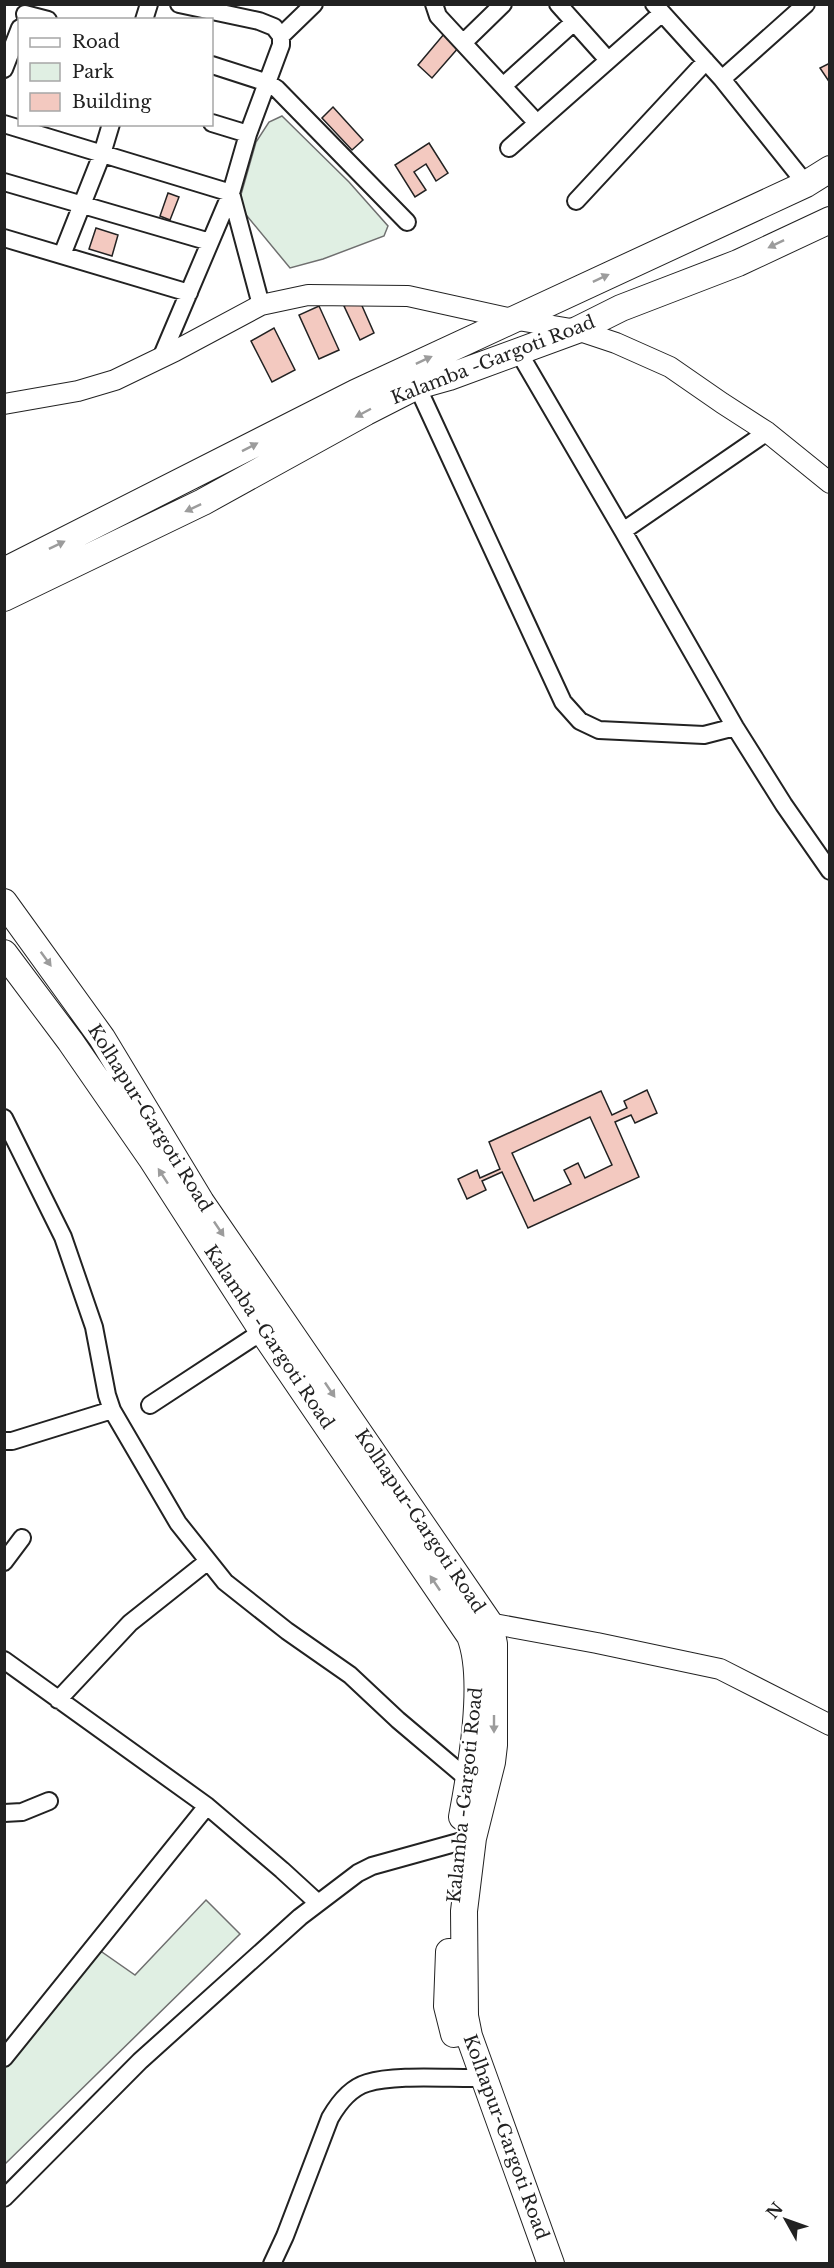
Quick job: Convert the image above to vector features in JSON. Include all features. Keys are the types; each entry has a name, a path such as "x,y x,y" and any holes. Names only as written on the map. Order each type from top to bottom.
{"main road":[{"path":"4,571 355,393 806,184 830,169"},
{"name":"Kalamba -Gargoti Road","path":"4,598 203,502 356,417 417,386 449,377 577,330 621,308 738,263 830,220"},
{"name":"Kolhapur-Gargoti Road","path":"7,911 102,1038 272,1325 490,1624 494,1644 492,1762 465,1839 465,2016 476,2078 551,2264"},
{"name":"Kalamba -Gargoti Road","path":"4,953 70,1041 151,1158 272,1325 470,1636 475,1648 478,1672 465,1839"},
{"path":"476,2078 535,2264"}],"street":[{"path":"179,4 259,21 274,27 282,36"},
{"path":"161,358 231,193 248,134 268,83 282,36 314,4"},
{"path":"434,4 438,16 537,123"},
{"path":"463,43 503,4"},
{"path":"558,4 608,60"},
{"path":"722,79 806,4"},
{"path":"509,148 608,60 658,9 722,79 806,184"},
{"path":"503,86 574,22"},
{"path":"11,64 18,38"},
{"path":"576,201 706,61"},
{"path":"213,65 268,83 288,99 407,222"},
{"path":"213,123 248,134"},
{"path":"4,124 231,193"},
{"path":"62,255 83,205 110,126"},
{"path":"4,182 210,242"},
{"path":"231,193 261,305"},
{"path":"4,238 189,293"},
{"path":"4,404 78,391 115,380 261,305 308,295 408,296 512,319 577,330 616,343 670,367 767,432 830,483"},
{"path":"518,351 735,727 784,805 830,871"},
{"path":"417,386 563,702 580,721 599,730 704,735 735,727"},
{"path":"623,531 767,432"},
{"path":"4,1118 63,1237 93,1327 112,1410 178,1523 225,1582 287,1631 350,1675 398,1720 469,1780"},
{"path":"150,1405 272,1325"},
{"path":"4,1441 12,1441 112,1410"},
{"path":"4,1562 22,1538"},
{"path":"58,1700 130,1623 208,1561"},
{"path":"458,1616 720,1670 830,1725"},
{"path":"4,1660 207,1806 318,1903"},
{"path":"5,1814 22,1812 50,1801"},
{"path":"4,2058 207,1806"},
{"path":"4,2198 140,2061 318,1903 358,1873 372,1866 465,1839"},
{"path":"272,2264 330,2118 338,2104 352,2091 366,2083 389,2079 476,2078"}],"green space":[{"path":"282,116 349,182 388,226 384,236 323,259 290,268 238,205 256,142 269,122"},
{"path":"206,1900 240,1934 5,2164 5,2067 99,1950 135,1975"}],"building":[{"path":"444,34 459,47 432,78 418,65"},
{"path":"830,63 830,83 820,68"},
{"path":"333,107 363,140 352,150 322,118"},
{"path":"429,143 448,173 436,181 426,164 414,172 426,190 415,197 395,165"},
{"path":"168,193 179,197 170,220 160,216"},
{"path":"96,228 118,235 112,256 89,249"},
{"path":"359,299 374,333 360,340 344,306"},
{"path":"319,306 339,350 319,359 299,315"},
{"path":"274,328 295,370 272,382 251,341"},
{"path":"647,1090 657,1113 635,1123 631,1115 615,1122 639,1177 528,1228 502,1172 482,1181 486,1190 467,1199 458,1179 477,1170 480,1178 500,1169 489,1142 601,1091 612,1115 627,1108 624,1101","holes":["590,1117 612,1165 585,1178 578,1163 564,1170 571,1184 534,1201 512,1153"]}]}
